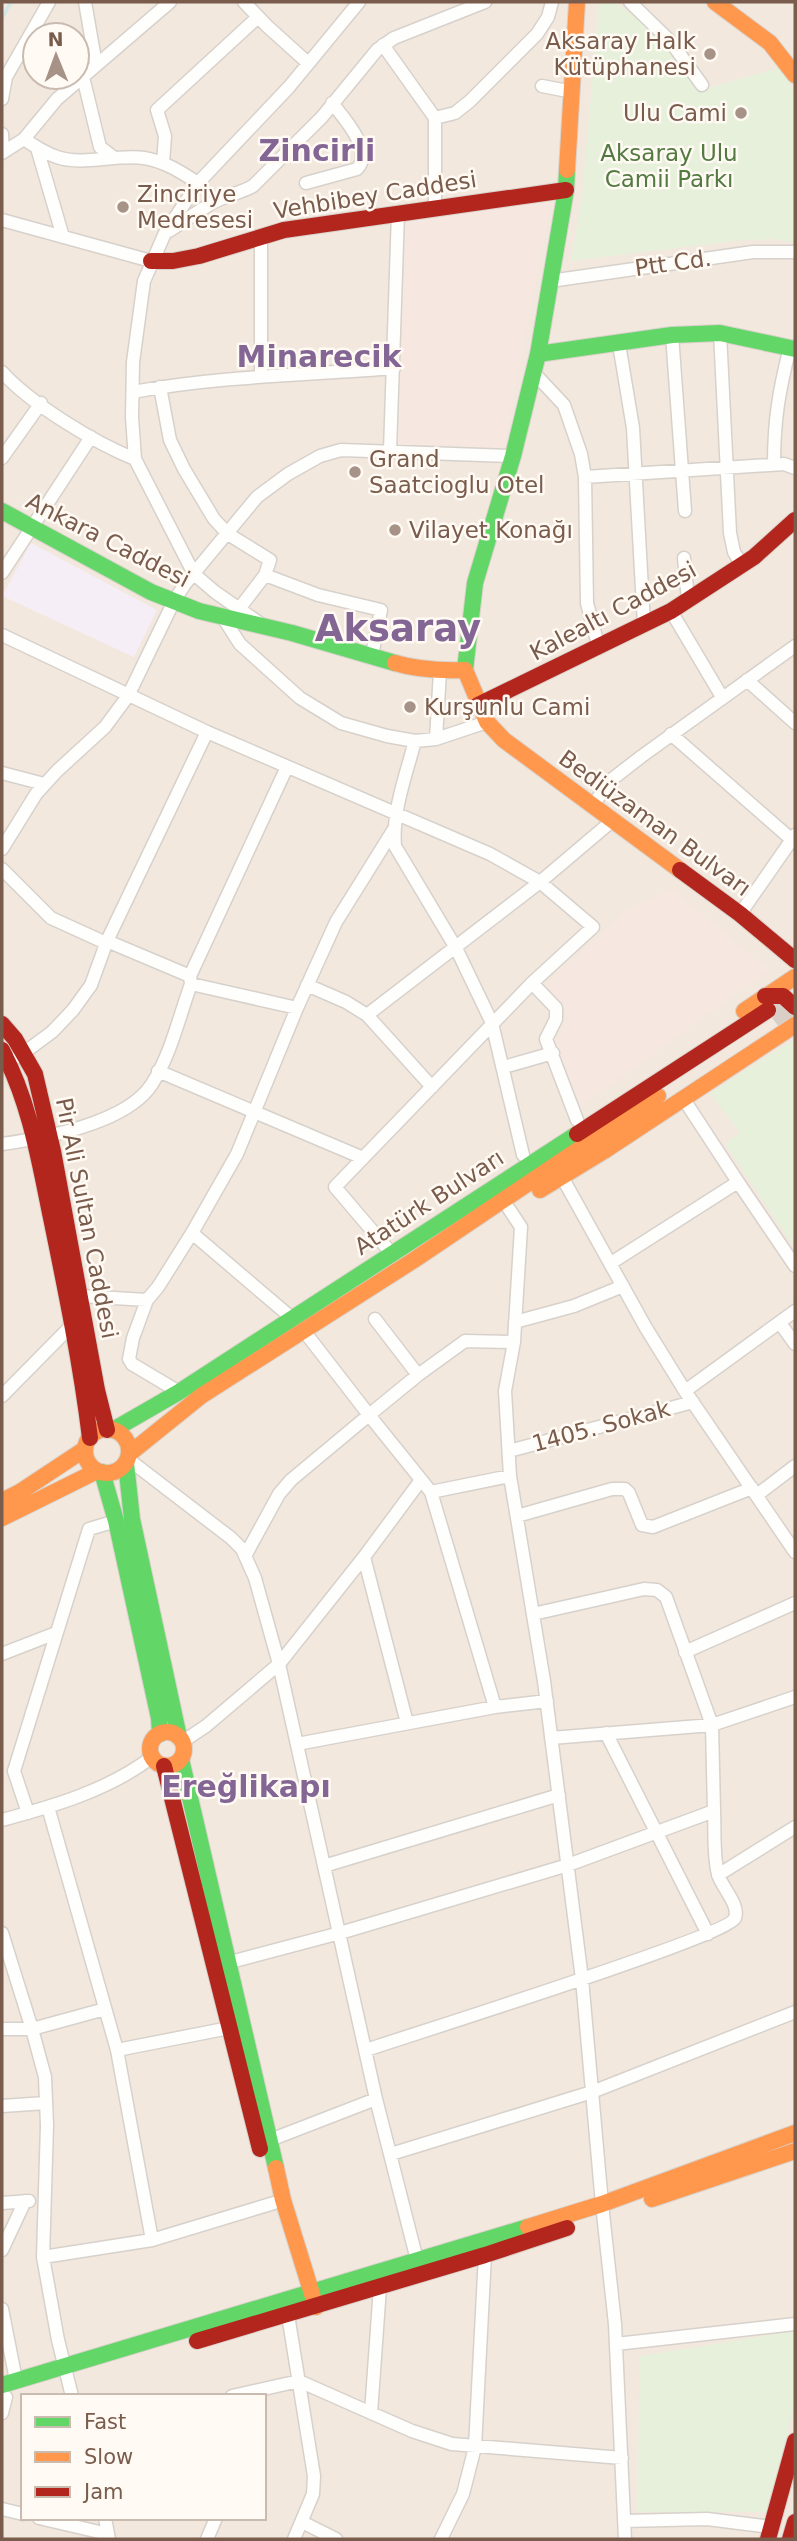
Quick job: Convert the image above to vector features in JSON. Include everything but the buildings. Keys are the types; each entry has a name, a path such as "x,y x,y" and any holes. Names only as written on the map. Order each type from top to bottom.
{"main road":[{"path":"487,722 464,670 475,583 513,456 534,373 566,190 577,2"},
{"path":"718,3 744,21 793,63"},
{"name":"Vehbibey Caddesi","path":"151,261 173,261 199,256 284,230 566,190"},
{"path":"538,354 672,335 720,333 793,348"},
{"name":"Ankara Caddesi","path":"2,511 151,592 199,611 264,626 412,668 464,670"},
{"name":"Kalealtı Caddesi","path":"478,705 671,611 742,565 795,520"},
{"name":"Bediüzaman Bulvarı","path":"487,722 504,740 740,914 795,960"},
{"path":"768,1008 795,977"},
{"path":"399,1250 467,1190 683,1053 768,1008 783,996 795,1007"},
{"name":"Atatürk Bulvarı","path":"110,1430 179,1392 293,1319 768,1008"},
{"name":"Atatürk Bulvarı","path":"128,1459 201,1396 414,1261 768,1008"},
{"path":"414,1261 562,1177 792,1028 795,1015"},
{"name":"Pir Ali Sultan Caddesi","path":"2,1024 15,1038 36,1074 42,1138"},
{"path":"5,1055 42,1138 79,1323 87,1459 100,1472 116,1521 159,1718 160,1734"},
{"name":"Pir Ali Sultan Caddesi","path":"79,1323 110,1430"},
{"path":"2,1501 20,1492 88,1443 97,1432 110,1430 127,1441 132,1519 183,1753 181,1759 270,2140 303,2304"},
{"path":"2,1518 100,1472 116,1472 128,1459"},
{"path":"180,1739 169,1732 160,1734 152,1741 150,1751 158,1762 303,2304"},
{"path":"158,1762 172,1765 181,1759"},
{"path":"5,2395 67,2372 303,2304 380,2287 485,2255 795,2133"},
{"path":"303,2304 417,2260 603,2210 795,2151"},
{"path":"770,2533 795,2441"}],"street":[{"path":"2,99 6,77 49,2"},
{"path":"85,2 96,65"},
{"path":"91,70 170,2"},
{"path":"244,2 308,63"},
{"path":"264,626 194,574 135,459 132,417 133,362 144,281 165,233 198,183 308,63 359,2"},
{"path":"165,233 213,203 253,186 383,45 413,30 485,2"},
{"path":"435,118 455,113 470,101 537,33 548,17 552,2"},
{"path":"630,2 671,42 702,85"},
{"path":"163,163 165,136 157,110 258,17"},
{"path":"383,45 435,118 435,208"},
{"path":"542,86 572,93"},
{"path":"2,153 24,139 66,91"},
{"path":"86,91 100,147 113,157"},
{"path":"306,183 357,169 361,165 363,156 354,132 332,103"},
{"path":"2,134 2,153"},
{"path":"24,139 59,158 145,158 163,163 198,183"},
{"path":"37,148 63,237"},
{"path":"390,451 398,214"},
{"path":"2,220 151,261"},
{"path":"261,237 261,376"},
{"name":"Ptt Cd.","path":"550,281 753,252 795,253"},
{"path":"720,333 730,533 734,552 742,565"},
{"path":"672,335 685,511"},
{"path":"620,344 633,428 644,625"},
{"path":"774,465 777,400 793,348"},
{"path":"133,392 261,376 394,368"},
{"path":"2,372 10,381 91,437 135,459"},
{"path":"534,373 564,405 581,454 585,477 587,603 598,648"},
{"path":"160,387 170,440 214,519 228,534 270,560 265,575 239,609"},
{"path":"2,458 41,403"},
{"path":"2,573 91,437"},
{"path":"2,849 44,784 105,727 128,696 174,601 194,574 257,498 288,474 320,456 341,450 513,456"},
{"path":"585,477 784,464 795,468"},
{"path":"684,558 688,600"},
{"path":"265,575 318,595 381,610 372,655"},
{"path":"671,611 722,697"},
{"path":"222,616 240,644 300,698 341,723 415,741 436,739 487,722"},
{"path":"2,635 207,732 491,853 540,882 593,927 531,983 335,1188 399,1250"},
{"path":"593,805 611,780 795,646"},
{"path":"436,739 440,671"},
{"path":"747,680 795,723"},
{"path":"5,1055 24,1054 52,1032 73,1010 91,985 106,942 207,732"},
{"path":"671,734 793,837 740,914"},
{"path":"415,741 397,814 395,846 456,948 492,1023 523,1155"},
{"path":"2,1144 42,1138 118,1113 137,1101 151,1084 191,980 287,767"},
{"path":"2,772 44,784"},
{"path":"367,1015 540,882 612,821"},
{"path":"179,1392 132,1364 129,1359 133,1338 147,1300 192,1233 237,1153 336,922 394,830"},
{"path":"2,869 51,918 191,980 297,1008"},
{"path":"531,983 556,1008 556,1019 545,1039 553,1053 577,1120"},
{"path":"307,985 346,1002 367,1015 432,1087"},
{"path":"504,1067 553,1053"},
{"path":"158,1071 363,1158"},
{"path":"683,1098 795,1266"},
{"path":"562,1177 646,1328 689,1397 795,1551"},
{"path":"611,1264 738,1182"},
{"path":"509,1209 521,1227 514,1342 505,1391 510,1476 547,1701 582,1979 616,2344 625,2539"},
{"path":"192,1233 293,1319"},
{"path":"515,1322 574,1306 623,1286"},
{"path":"74,1297 147,1300"},
{"path":"689,1397 795,1311"},
{"path":"374,1319 418,1375"},
{"path":"2,1396 79,1323"},
{"path":"780,1323 795,1344"},
{"path":"304,1331 431,1492 495,1707"},
{"path":"245,1556 279,1494 291,1480 418,1375 465,1340 514,1342"},
{"name":"1405. Sokak","path":"509,1451 689,1397"},
{"path":"128,1459 231,1538 245,1556 255,1578 279,1664 376,2099 417,2260"},
{"path":"517,1516 612,1489 625,1489 642,1525 653,1527 754,1492 795,1466"},
{"path":"431,1492 510,1476"},
{"path":"180,1739 206,1726 279,1664 421,1480"},
{"path":"28,1813 8,1771 89,1529 116,1521"},
{"path":"363,1557 407,1723"},
{"path":"366,2050 582,1979 708,1934 736,1917 736,1908 718,1875 712,1725 666,1597 657,1590 644,1589 533,1614"},
{"path":"685,1652 795,1603"},
{"path":"2,1654 56,1633"},
{"path":"551,1738 712,1725 795,1698"},
{"path":"297,1744 495,1707 547,1701"},
{"path":"606,1733 708,1934"},
{"path":"2,1820 48,1807 158,1762"},
{"path":"324,1866 559,1795"},
{"path":"48,1807 117,2050 152,2240"},
{"path":"213,1967 340,1933 568,1865 714,1811"},
{"path":"718,1875 795,1826"},
{"path":"2,1933 45,2077 47,2125 43,2257 58,2340 72,2394"},
{"path":"2,2029 32,2029 105,2009"},
{"path":"391,2154 592,2092 795,2012"},
{"path":"117,2050 229,2028"},
{"path":"270,2140 376,2099"},
{"path":"2,2106 46,2103"},
{"path":"2,2203 44,2200"},
{"path":"2,2250 25,2201"},
{"path":"43,2257 152,2240 274,2203"},
{"path":"441,2539 463,2494 475,2447 485,2255"},
{"path":"371,2413 380,2287"},
{"path":"294,2539 313,2494 314,2476 299,2381 303,2304"},
{"path":"2,2309 5,2395"},
{"path":"616,2344 795,2323"},
{"path":"241,2394 299,2381 412,2431 452,2444 622,2458"},
{"path":"2,2509 21,2514"},
{"path":"624,2521 707,2519 770,2533"},
{"path":"46,2520 108,2537"},
{"path":"207,2539 215,2520"},
{"path":"302,2522 335,2539"}],"shaded area":[{"path":"2,2 795,2 795,2539 2,2539"},
{"path":"552,196 503,450 395,443 402,218"},
{"path":"31,543 157,610 134,657 2,596"},
{"path":"672,890 769,970 581,1106 555,1043 569,1018 544,987 628,909"}],"green space":[{"name":"Aksaray Ulu Camii Parkı","path":"599,2 616,2 673,49 701,90 782,67 795,95 795,243 774,239 734,241 571,261 582,196"},
{"path":"795,1039 795,1248 725,1144 740,1133 710,1093"},
{"path":"795,2331 795,2404 766,2512 637,2512 640,2356"}],"waterway":[{"path":"2,18 11,2"}],"tunnel":[{"path":"773,1019 795,1003"}],"traffic: fast":[{"path":"465,670 475,583 513,456 538,354 566,190 567,170"},
{"path":"538,354 672,335 720,333 795,349"},
{"path":"2,511 151,592 199,611 292,633 395,663"},
{"path":"113,1430 179,1392 577,1134"},
{"path":"126,1463 132,1519 179,1737"},
{"path":"102,1472 116,1521 159,1718 160,1734"},
{"path":"181,1759 276,2168"},
{"path":"2,2385 528,2227"}],"traffic: slow":[{"path":"567,170 577,2"},
{"path":"715,2 770,43 795,75"},
{"path":"395,663 430,669 465,670 487,722 504,740 680,870"},
{"path":"744,1011 795,977"},
{"path":"540,1190 795,1025"},
{"path":"129,1454 201,1396 414,1260 658,1096"},
{"path":"107,1429 122,1436 129,1451 122,1466 107,1473 92,1466 85,1451 92,1436 107,1429"},
{"path":"2,1501 85,1449"},
{"path":"2,1518 97,1471"},
{"path":"167,1732 179,1737 184,1749 179,1761 167,1766 155,1761 150,1749 155,1737 167,1732"},
{"path":"528,2227 602,2204 795,2133"},
{"path":"652,2199 795,2151"},
{"path":"276,2168 283,2200 316,2307"}],"traffic: jam":[{"path":"151,261 173,261 199,256 284,230 566,190"},
{"path":"478,705 671,611 754,557 795,520"},
{"path":"680,870 740,914 795,960"},
{"path":"765,996 783,996 795,1007"},
{"path":"577,1134 768,1010"},
{"path":"2,1024 15,1039 35,1074 53,1151 97,1390 107,1430"},
{"path":"2,1050 20,1090 38,1153 73,1328 90,1438"},
{"path":"164,1766 260,2149"},
{"path":"197,2341 567,2228"},
{"path":"768,2539 795,2441"},
{"path":"790,2539 795,2522"}],"place":[{"name":"Aksaray Halk Kütüphanesi","path":"710,54"},
{"name":"Ulu Cami","path":"741,113"},
{"name":"Zinciriye Medresesi","path":"123,207"},
{"name":"Grand Saatcioglu Otel","path":"355,472"},
{"name":"Vilayet Konağı","path":"395,530"},
{"name":"Kurşunlu Cami","path":"410,707"}],"district":[{"name":"Zincirli","path":"317,151"},
{"name":"Minarecik","path":"319,357"},
{"name":"Aksaray","path":"398,628"},
{"name":"Ereğlikapı","path":"246,1787"}]}
